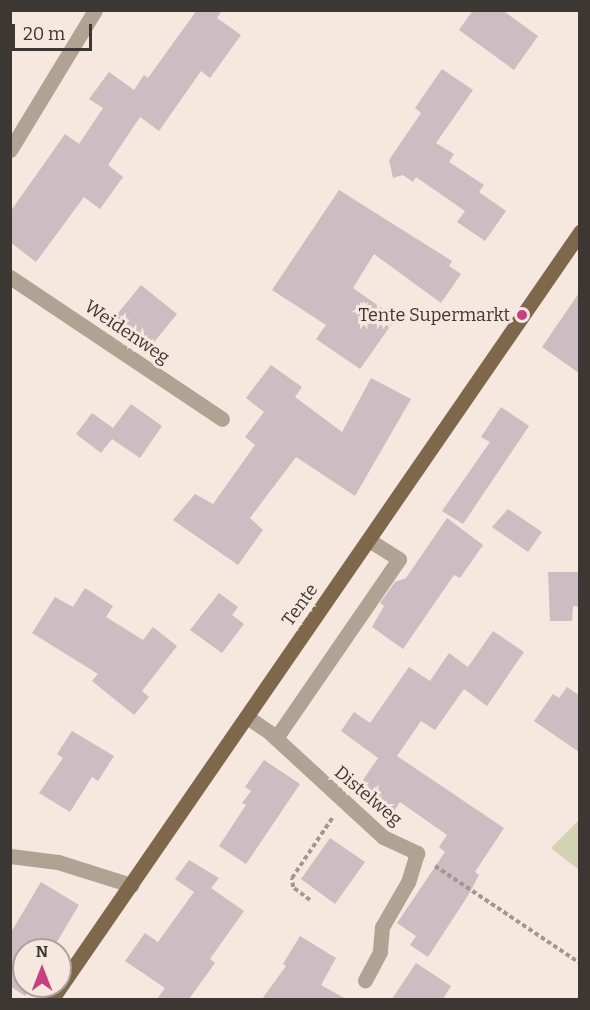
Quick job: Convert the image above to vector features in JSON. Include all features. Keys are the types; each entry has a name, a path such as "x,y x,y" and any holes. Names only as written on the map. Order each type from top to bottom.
{"main road":[{"name":"Tente","path":"51,999 370,541 579,232"}],"street":[{"path":"10,150 95,10"},
{"name":"Weidenweg","path":"10,277 222,419"},
{"path":"276,738 399,560 370,541"},
{"name":"Distelweg","path":"247,717 276,738 344,803 369,821 384,837 417,853"},
{"path":"365,980 380,952 382,927 408,882 417,853"},
{"path":"10,856 58,862 131,885"}],"path":[{"path":"310,900 293,887 291,878 344,803"},
{"path":"417,853 579,963"}],"green space":[{"path":"579,820 579,870 551,848"}],"building":[{"path":"197,10 222,10 217,18 241,35 210,78 201,71 159,131 140,117 108,165 123,177 100,209 84,197 36,262 10,242 10,212 65,134 79,144 103,108 89,99 109,72 134,90 144,75 148,78"},
{"path":"473,10 502,10 538,36 514,70 459,30"},
{"path":"442,69 473,90 436,143 454,154 449,162 484,185 479,192 506,211 485,241 457,222 465,211 416,177 413,182 403,175 393,178 389,160 421,113 415,108"},
{"path":"339,190 452,261 449,266 461,274 441,303 374,254 353,288 396,318 360,369 316,339 326,325 272,290"},
{"path":"141,285 177,314 150,347 114,318"},
{"path":"579,293 579,373 542,347"},
{"path":"271,365 302,387 295,397 342,432 371,378 411,399 355,496 296,457 250,518 263,530 238,565 173,520 195,494 213,504 255,445 245,437 264,412 246,398"},
{"path":"131,404 162,426 140,458 112,439 101,453 76,434 92,413 113,428"},
{"path":"501,407 529,426 463,524 442,511 490,442 481,437"},
{"path":"508,509 542,532 528,552 492,527"},
{"path":"447,518 483,545 460,578 454,575 403,649 372,627 384,606 380,603 395,582 406,578"},
{"path":"548,572 579,572 579,607 573,606 572,621 550,621"},
{"path":"85,588 113,606 106,617 143,640 153,627 177,646 142,691 149,697 134,715 92,681 98,674 32,633 55,597 73,607"},
{"path":"219,593 238,607 232,615 244,624 222,653 190,630"},
{"path":"493,631 524,652 487,706 464,689 435,730 421,721 397,756 504,828 475,872 479,875 469,894 428,957 410,945 416,936 397,923 445,852 439,847 447,835 400,802 392,814 356,790 378,758 341,731 354,712 370,723 409,667 430,681 449,653 468,667"},
{"path":"567,687 579,695 579,752 534,721 553,694 559,698"},
{"path":"72,731 114,756 98,781 92,777 70,812 39,793 63,758 57,754"},
{"path":"264,760 300,784 246,864 219,846 246,805 242,803 251,791 245,787"},
{"path":"330,838 365,862 335,904 301,879"},
{"path":"189,860 219,878 211,888 244,911 210,959 215,963 189,999 157,999 165,988 125,961 145,933 158,942 194,892 175,879"},
{"path":"41,882 79,905 59,938 12,938 12,987 10,986 10,934"},
{"path":"300,936 336,958 321,985 346,999 262,999 286,966 283,964"},
{"path":"416,963 451,986 443,999 392,999"}],"place":[{"name":"Tente Supermarkt","path":"522,315"}]}
